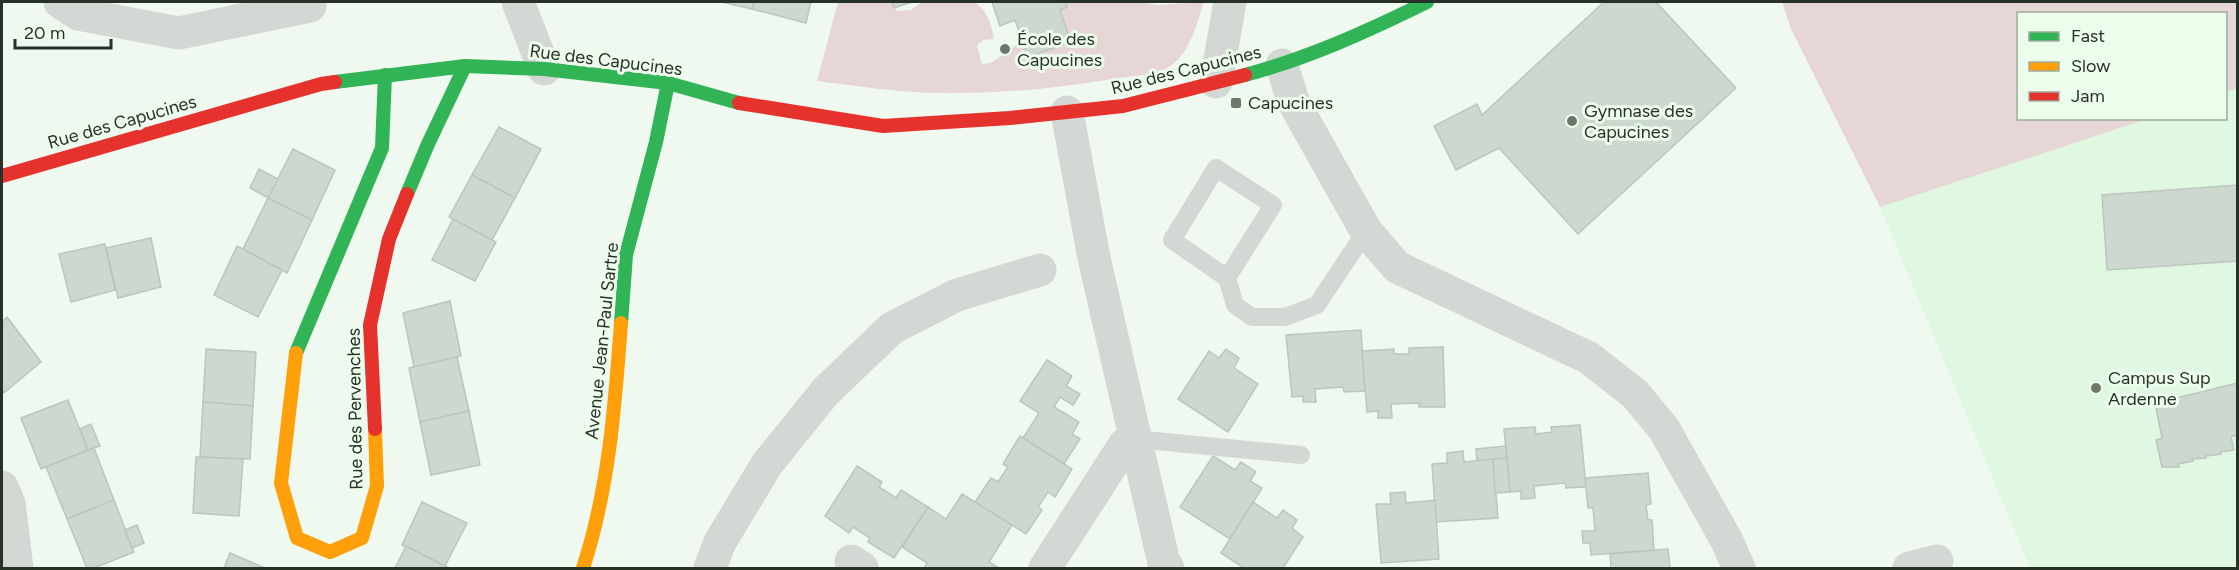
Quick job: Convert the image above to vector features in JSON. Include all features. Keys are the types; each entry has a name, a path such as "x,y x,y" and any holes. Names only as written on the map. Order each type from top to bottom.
{"street":[{"path":"60,2 78,14 179,33 310,6"},
{"path":"518,2 544,69"},
{"path":"1216,82 1230,2"},
{"name":"Rue des Capucines","path":"2,176 321,84 465,66 544,69 668,83 740,103 883,126 1123,106 1282,65 1366,32 1427,2"},
{"path":"1282,65 1293,100 1366,231 1397,267 1589,358 1635,394 1664,429 1727,541 1739,568"},
{"name":"Rue des Pervenches","path":"385,75 382,148 297,348 281,483 297,538 330,552 362,538 377,486 370,326 389,239 428,144 465,66"},
{"name":"Avenue Jean-Paul Sartre","path":"583,568 591,544 613,432 626,255 656,142 668,83"},
{"path":"1067,112 1094,258 1164,563 1168,568"},
{"path":"710,568 720,542 767,465 826,391 892,328 957,295 1040,270"},
{"path":"1045,568 1125,444 1135,439"},
{"path":"4,498 17,568"}],"lane":[{"path":"1227,278 1273,206 1216,168 1172,240 1227,278 1235,305 1252,317 1285,317 1317,304 1366,231"},
{"path":"1135,439 1301,455"}],"shaded area":[{"name":"École des Capucines","path":"838,2 892,2 896,11 911,10 922,2 974,2 983,9 988,18 994,39 983,40 977,46 982,64 991,63 1022,41 1028,57 1071,43 1060,10 1067,7 1065,2 1142,2 1157,5 1204,2 1187,48 1175,63 1161,71 1069,86 1002,92 935,93 817,81"},
{"path":"1782,2 2237,2 2237,88 2227,92 2227,12 2017,12 2017,120 2144,120 1880,207 1791,29"},
{"name":"Campus Sup Ardenne","path":"2237,88 2237,568 2030,568 1880,207 2144,120 2227,120 2227,92"}],"building":[{"path":"722,2 754,2 752,9"},
{"path":"754,2 811,2 806,23 752,9"},
{"path":"892,2 912,2 894,8"},
{"path":"992,2 1065,2 1067,7 1060,10 1071,42 1028,57 1015,20 1000,26"},
{"name":"Gymnase des Capucines","path":"1604,2 1656,2 1736,88 1578,234 1499,148 1456,170 1434,126 1477,104 1482,115"},
{"path":"499,127 541,149 515,198 472,175"},
{"path":"293,149 335,170 312,220 268,198"},
{"path":"259,169 278,179 268,198 250,188"},
{"path":"472,175 515,198 492,240 449,217"},
{"path":"2238,185 2238,261 2107,270 2102,195"},
{"path":"268,198 312,220 287,273 243,249"},
{"path":"453,219 496,242 475,281 432,260"},
{"path":"151,238 161,287 118,298 106,248"},
{"path":"105,244 115,290 71,302 59,254"},
{"path":"237,246 282,270 258,317 214,295"},
{"path":"450,301 461,356 414,367 403,313"},
{"path":"7,317 41,362 4,393 2,390 2,322"},
{"path":"1361,330 1365,391 1344,392 1343,387 1315,389 1316,402 1303,402 1303,396 1292,397 1286,335"},
{"path":"1443,347 1445,407 1419,407 1419,403 1391,404 1392,418 1378,418 1378,411 1367,412 1362,351 1394,349 1394,354 1409,354 1409,348"},
{"path":"206,349 256,352 253,406 203,402"},
{"path":"1226,349 1239,358 1234,368 1258,384 1228,432 1178,399 1209,351 1219,358"},
{"path":"457,357 469,411 420,422 409,368"},
{"path":"1047,360 1072,376 1066,386 1080,394 1073,405 1060,397 1054,407 1079,422 1072,434 1080,439 1064,464 1023,438 1039,413 1020,401"},
{"path":"2238,383 2238,463 2236,435 2231,437 2234,450 2206,456 2206,458 2192,459 2193,461 2178,464 2179,467 2162,467 2156,440 2162,438 2155,403"},
{"path":"68,400 88,450 41,469 21,418"},
{"path":"203,402 253,406 250,459 200,457"},
{"path":"469,411 480,465 431,475 420,422"},
{"path":"91,424 100,446 88,450 80,429"},
{"path":"1580,425 1586,487 1566,488 1565,483 1534,486 1535,498 1521,499 1521,491 1510,492 1504,429 1535,427 1536,434 1552,432 1551,427"},
{"path":"1020,436 1072,469 1055,497 1048,492 1038,507 1042,510 1026,534 975,502 991,478 998,482 1008,467 1003,464"},
{"path":"1506,446 1507,458 1477,461 1476,449"},
{"path":"94,448 114,500 67,519 46,467"},
{"path":"1463,451 1464,462 1493,459 1498,518 1436,522 1432,464 1447,463 1447,453"},
{"path":"1213,456 1235,470 1241,462 1256,472 1250,481 1262,488 1230,539 1180,507"},
{"path":"196,457 243,459 239,516 193,513"},
{"path":"1507,458 1510,492 1495,493 1493,459"},
{"path":"857,466 882,482 879,487 896,498 901,490 928,507 894,558 868,542 870,538 853,527 849,533 825,516"},
{"path":"1648,473 1651,504 1646,505 1648,520 1652,520 1654,550 1591,555 1590,543 1583,543 1582,531 1595,531 1593,508 1588,508 1585,478"},
{"path":"1405,492 1406,503 1435,500 1439,559 1381,563 1376,504 1391,504 1390,493"},
{"path":"962,494 1012,525 989,562 999,568 924,568 927,563 902,547 928,507 946,519"},
{"path":"114,500 134,552 94,568 87,568 67,519"},
{"path":"422,502 467,523 445,566 402,545"},
{"path":"1253,502 1277,518 1283,510 1297,520 1292,528 1303,537 1283,568 1244,568 1221,553"},
{"path":"137,525 144,543 132,548 125,530"},
{"path":"406,546 445,566 449,568 395,568"},
{"path":"1668,549 1670,568 1611,568 1610,554"},
{"path":"230,553 265,568 224,568"}],"traffic: fast":[{"path":"1245,75 1338,43 1427,2"},
{"path":"407,194 465,66"},
{"path":"335,82 465,66 544,69 668,83 739,103"},
{"path":"296,353 382,148 385,75"},
{"path":"621,323 626,255 656,142 668,83"}],"traffic: slow":[{"path":"583,568 599,508 610,447 621,323"},
{"path":"296,353 281,483 297,538 330,552 362,538 377,486 375,429"}],"traffic: jam":[{"path":"739,103 883,126 1010,118 1123,106 1245,75"},
{"path":"2,176 321,84 335,82"},
{"path":"375,429 370,325 389,239 407,194"}],"place":[{"name":"École des Capucines","path":"1005,49"},
{"name":"Capucines","path":"1236,103"},
{"name":"Gymnase des Capucines","path":"1572,121"},
{"name":"Campus Sup Ardenne","path":"2096,388"}]}
